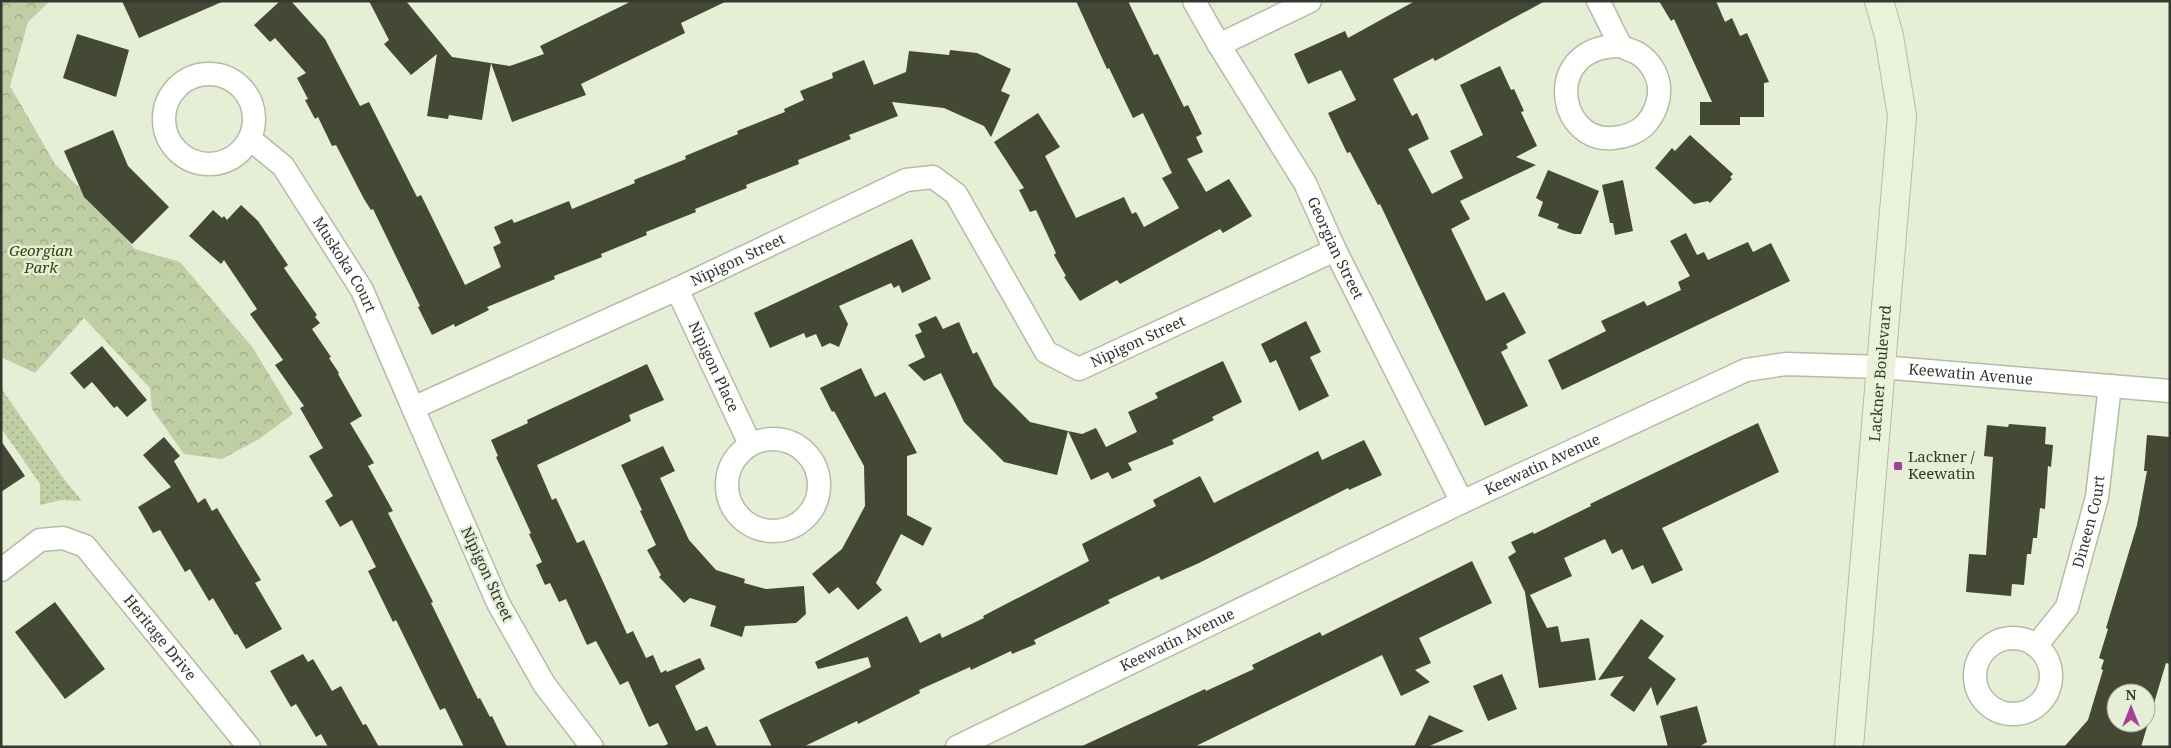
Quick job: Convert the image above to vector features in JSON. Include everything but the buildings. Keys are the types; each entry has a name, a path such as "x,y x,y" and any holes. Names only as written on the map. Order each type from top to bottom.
{"main road":[{"name":"Lackner Boulevard","path":"1849,747 1902,116 1889,36 1879,1"}],"street":[{"name":"Georgian Street","path":"1194,1 1219,45 1305,183 1335,250 1462,502"},
{"path":"1219,45 1310,1"},
{"path":"1598,1 1622,46 1641,55 1652,67 1658,82 1657,106 1650,120 1638,132 1622,138 1607,139 1591,134 1578,125 1569,111 1565,88 1573,66 1590,51 1605,46 1622,46"},
{"path":"207,74 230,78 243,88 254,108 255,124 250,139 241,151 228,160 213,164 197,163 184,157 172,146 165,131 164,116 168,100 177,87 191,77 207,74"},
{"name":"Muskoka Court","path":"250,139 282,166 362,290 413,408"},
{"name":"Nipigon Street","path":"592,747 544,684 498,603 413,408 677,289 906,180 933,177 956,194 1046,352 1079,369 1335,250"},
{"name":"Nipigon Place","path":"677,289 750,444"},
{"name":"Keewatin Avenue","path":"957,747 1462,502 1746,370 1786,364 1881,367 2170,391"},
{"name":"Dineen Court","path":"2036,646 2066,607 2077,570 2097,496 2110,386"},
{"path":"770,438 787,440 801,447 815,465 820,480 818,498 811,512 800,523 785,530 769,531 753,527 736,513 728,498 726,484 729,469 737,454 750,444 770,438"},
{"name":"Heritage Drive","path":"1,570 40,540 63,538 85,546 249,747"}],"green space":[{"name":"Georgian Park","path":"1,1 50,1 28,22 10,86 55,164 94,202 135,249 180,262 253,348 293,414 259,439 222,459 184,454 152,409 150,388 84,318 35,373 1,357"},
{"path":"1,388 64,479 82,501 61,500 40,505 40,484 1,428"}],"place":[{"name":"Lackner / Keewatin","path":"1898,466"}]}
